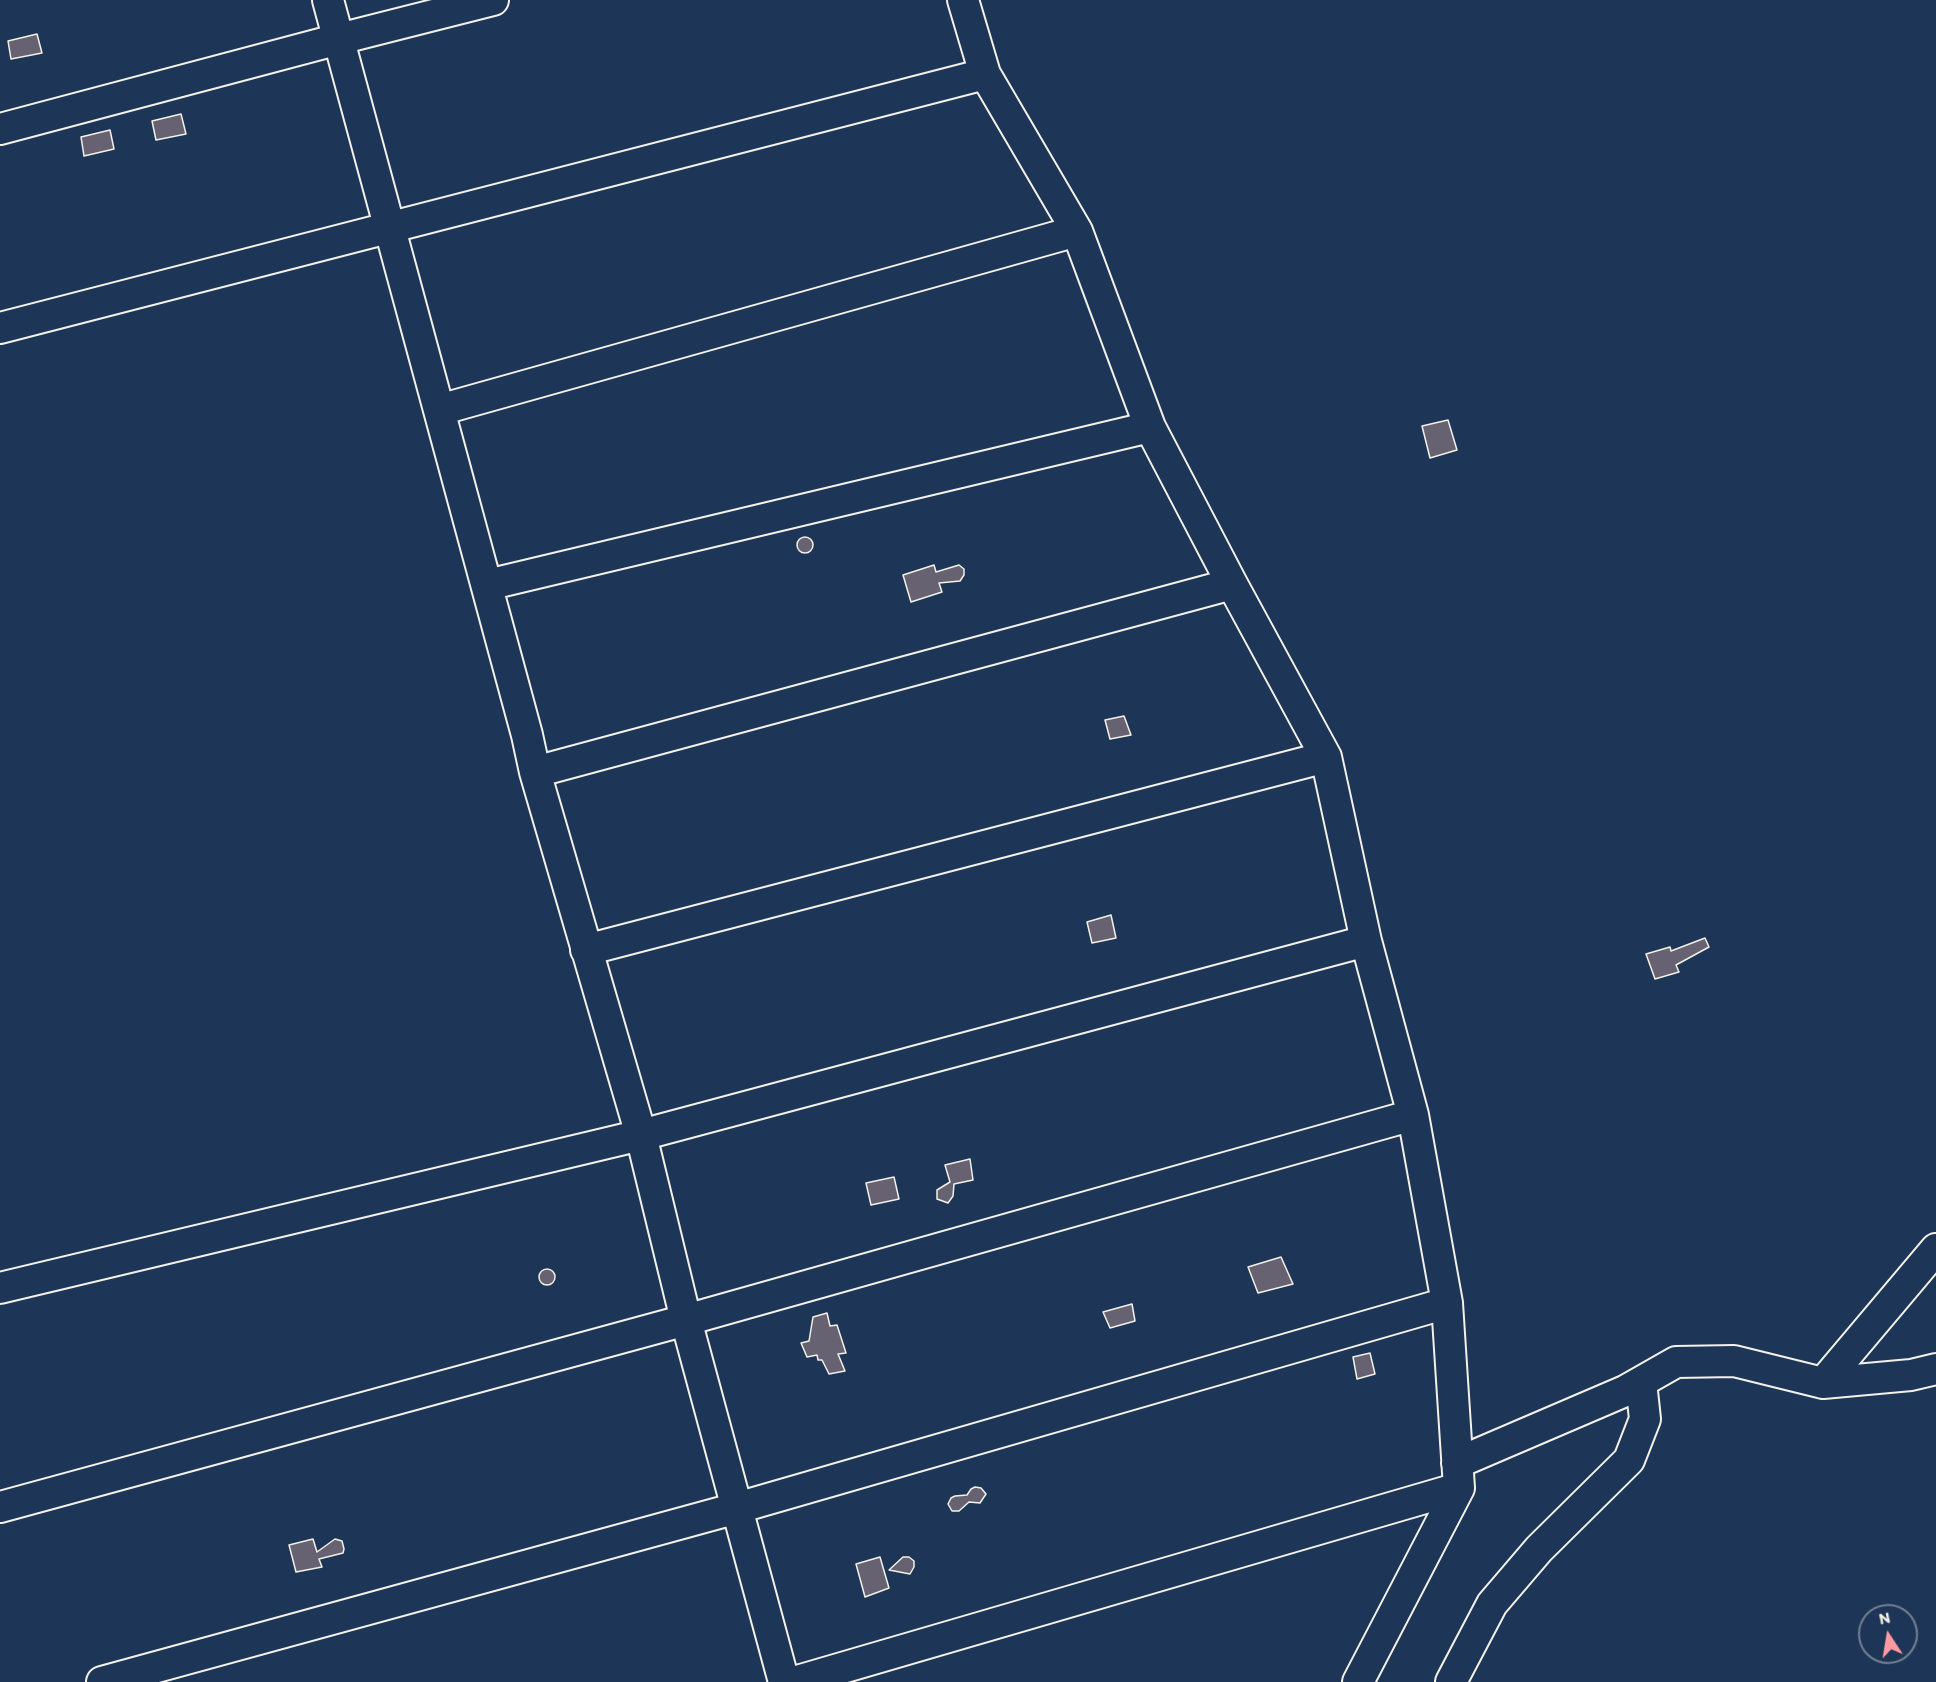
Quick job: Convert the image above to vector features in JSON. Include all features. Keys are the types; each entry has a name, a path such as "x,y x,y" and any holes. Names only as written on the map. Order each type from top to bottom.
{"street":[{"path":"328,0 487,585 535,772 641,1135 686,1320 784,1682"},
{"path":"0,129 493,0"},
{"path":"963,0 985,74 1077,231 1150,427 1326,757 1366,941 1413,1115 1447,1303 1458,1475 1358,1682"},
{"path":"0,328 985,74"},
{"path":"439,410 1077,231"},
{"path":"487,585 1150,427"},
{"path":"535,772 1232,584"},
{"path":"586,950 1326,757"},
{"path":"0,1288 641,1135 1366,941"},
{"path":"0,1507 686,1320 1413,1115"},
{"path":"1823,1383 1936,1249"},
{"path":"102,1682 737,1508 1447,1303"},
{"path":"794,1682 1458,1475 1625,1391 1676,1362 1734,1360 1823,1383 1911,1375 1936,1369"},
{"path":"1452,1682 1492,1604 1539,1549 1629,1460 1645,1419 1641,1382"}],"building":[{"path":"37,34 42,53 11,59 8,41"},
{"path":"181,114 186,134 156,140 152,121"},
{"path":"110,130 114,149 84,156 81,137"},
{"path":"1448,420 1457,450 1430,458 1422,426"},
{"path":"805,537 811,539 813,545 811,551 805,553 799,551 797,545 799,539"},
{"path":"934,565 936,572 959,565 964,569 964,575 960,581 939,583 942,592 911,602 903,575"},
{"path":"1124,716 1131,735 1110,739 1105,720"},
{"path":"1111,915 1116,938 1092,943 1087,922"},
{"path":"1705,938 1709,947 1676,965 1679,972 1655,979 1646,954 1670,947 1671,951"},
{"path":"970,1159 973,1180 954,1184 953,1196 948,1203 937,1199 937,1190 950,1182 945,1165"},
{"path":"894,1177 899,1199 871,1205 866,1183"},
{"path":"1281,1257 1293,1284 1258,1293 1248,1267"},
{"path":"544,1269 550,1269 555,1277 553,1283 544,1285 539,1280 539,1274"},
{"path":"1132,1304 1135,1321 1110,1328 1103,1312"},
{"path":"827,1313 830,1326 837,1325 846,1353 838,1354 845,1371 829,1374 822,1360 818,1360 817,1355 807,1357 801,1343 809,1341 813,1317"},
{"path":"1370,1353 1375,1374 1357,1379 1353,1357"},
{"path":"975,1487 981,1488 986,1494 980,1503 969,1502 959,1511 952,1511 948,1504 951,1498 967,1495"},
{"path":"313,1539 317,1552 335,1539 342,1541 343,1553 319,1559 322,1567 296,1572 289,1545"},
{"path":"880,1557 889,1588 865,1597 856,1564"},
{"path":"903,1557 909,1557 914,1561 910,1574 889,1570"}]}
